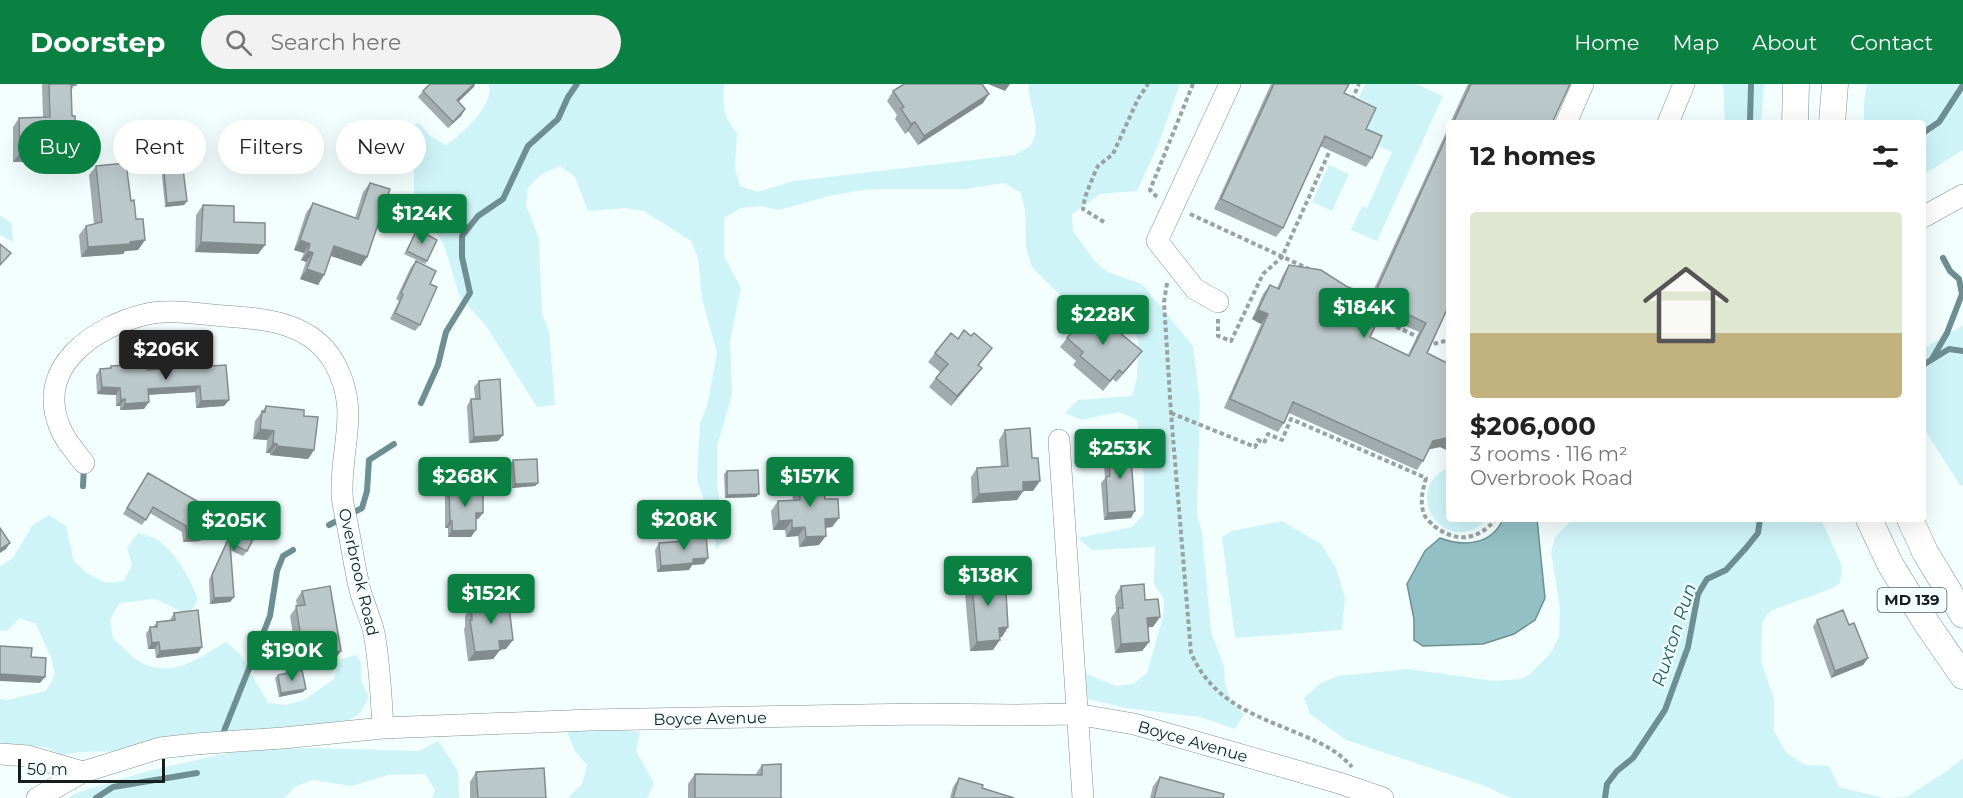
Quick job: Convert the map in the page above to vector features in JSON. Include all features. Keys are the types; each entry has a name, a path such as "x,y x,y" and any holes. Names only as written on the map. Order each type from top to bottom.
{"main road":[{"path":"1795,120 1796,84"},
{"path":"1832,120 1835,84"},
{"name":"MD 139","path":"1870,522 1890,564 1925,621 1963,676"},
{"name":"MD 139","path":"1911,522 1925,552 1963,615"}],"street":[{"path":"1218,302 1195,289 1157,241 1230,84"},
{"path":"1567,120 1583,84"},
{"path":"1669,120 1684,84"},
{"path":"1926,215 1963,195"},
{"name":"Overbrook Road","path":"84,463 67,442 58,424 55,383 62,365 76,350 121,322 150,314 186,312 270,320 295,328 311,338 334,361 347,396 349,424 342,463 342,495 361,591 374,632 381,680 383,728"},
{"path":"1059,440 1083,798"},
{"name":"Boyce Avenue","path":"37,798 83,772 160,748 383,728 670,718 919,714 1016,716 1076,714 1134,724 1339,783 1373,795"},
{"path":"0,754 27,756 83,772"}],"path":[{"path":"1104,222 1083,209 1085,197 1098,166 1113,154 1138,99 1148,84"},
{"path":"1193,84 1150,190 1160,200 1314,272"},
{"path":"1350,106 1359,84"},
{"path":"1218,302 1218,336 1231,341 1263,274 1282,257 1335,138"},
{"path":"1180,271 1166,284 1164,302 1191,653 1198,669 1224,698 1242,709 1320,742 1342,756 1373,795"},
{"path":"1347,287 1368,297 1363,310"},
{"path":"1373,315 1433,344 1446,341"},
{"path":"1171,413 1255,447 1258,441 1264,443 1268,434 1282,440 1291,419 1426,478 1422,494 1423,513 1445,534 1461,538 1483,532 1493,522"}],"shaded area":[{"path":"488,84 724,84 725,110 728,121 737,133 735,169 740,186 757,192 794,181 1015,155 1031,145 1034,138 1035,123 1029,84 1180,84 1159,143 1137,191 1100,194 1072,214 1073,231 1094,260 1107,272 1142,284 1193,346 1200,403 1197,514 1202,533 1211,632 1224,666 1225,684 1231,700 1244,714 1235,729 1200,717 1125,708 1088,699 1082,672 1116,686 1133,684 1147,673 1163,617 1164,599 1154,584 1155,547 1092,550 1078,538 1132,527 1144,514 1144,476 1137,420 1119,412 1082,420 1065,413 1078,400 1132,396 1137,378 1138,340 1132,323 1118,312 1099,309 1083,300 1065,300 1032,267 1026,248 1025,211 1021,193 1004,183 966,189 871,189 833,195 779,210 760,206 741,208 724,218 724,256 741,288 730,341 732,395 717,447 717,483 725,538 716,550 714,532 697,479 700,423 707,406 717,353 702,299 698,258 691,241 644,211 625,208 588,211 575,177 560,166 542,174 528,187 526,205 539,239 542,313 549,332 555,405 537,407 486,326 460,297 444,245 414,196 414,174 426,174 426,131 446,145 476,118 487,101"},
{"path":"1365,84 1416,84 1443,96 1377,241 1351,230 1362,206 1367,208 1392,152 1362,139 1372,117 1354,109"},
{"path":"1723,84 1764,84 1761,120 1725,120"},
{"path":"1867,84 1963,84 1963,150 1926,173 1926,120 1864,120"},
{"path":"1329,165 1349,174 1332,211 1312,202"},
{"path":"0,215 12,224 13,242 0,235"},
{"path":"1963,325 1963,486 1960,485 1926,432 1926,347"},
{"path":"1446,469 1446,522 1483,522 1472,530 1457,532 1444,528 1434,518 1428,506 1428,492 1434,478"},
{"path":"49,515 66,526 74,561 88,574 106,583 124,581 132,565 127,548 138,533 154,538 163,544 182,566 198,599 189,615 155,599 120,603 110,619 113,638 138,661 165,669 176,667 226,642 240,654 268,703 286,705 304,700 334,679 339,660 356,655 361,662 361,681 369,697 360,713 345,723 237,736 200,733 129,751 80,752 61,755 46,747 0,744 0,699 7,700 46,691 55,675 51,658 36,624 20,618 7,631 0,631 0,566 13,558 32,526"},
{"path":"1282,521 1321,544 1336,568 1345,598 1342,630 1235,638 1222,537 1232,531"},
{"path":"1501,522 1537,522 1545,598 1535,620 1514,634 1483,644 1423,646 1414,640 1414,619 1407,584 1425,551 1440,538 1458,542 1476,542 1485,539"},
{"path":"1570,522 1822,522 1842,566 1840,583 1833,588 1770,611 1762,623 1761,661 1774,699 1774,731 1786,752 1805,765 1829,766 1839,787 1884,798 1511,798 1482,785 1346,740 1310,714 1304,698 1321,683 1338,676 1408,669 1494,681 1521,679 1529,675 1551,653 1559,637 1560,608 1551,552 1555,537"},
{"path":"604,728 640,732 636,751 654,783 647,798 568,798 582,784 587,765 575,751 567,732"},
{"path":"438,741 458,771 459,798 432,798 435,790 425,774 388,775 351,786 313,780 296,786 284,798 68,798 76,793 148,771 237,751 310,748 419,751"},
{"path":"1963,758 1963,798 1888,798 1906,797"}],"building":[{"path":"49,84 75,84 71,85 72,116 75,116 75,120 19,120 19,118 50,117"},
{"path":"430,84 474,84 457,100 465,109 453,122 423,91"},
{"path":"904,84 982,84 989,94 924,136 915,122 911,124 901,109 904,107 893,91"},
{"path":"1274,84 1349,84 1344,93 1376,108 1366,129 1382,136 1372,158 1325,136 1283,228 1221,199"},
{"path":"1471,84 1570,84 1553,120 1454,120"},
{"path":"1446,138 1446,312 1427,353 1446,362 1446,438 1433,441 1423,461 1293,402 1284,423 1230,399 1268,314 1258,310 1270,285 1279,289 1289,265 1321,270 1371,302","holes":["1386,304 1426,323 1409,356 1370,337"]},
{"path":"113,164 113,174 127,174 131,201 134,200 136,219 143,219 145,240 130,242 130,244 88,247 86,226 102,222 97,174 101,174 101,166"},
{"path":"164,174 184,174 187,201 167,203"},
{"path":"370,183 390,189 367,257 334,246 324,275 307,269 313,253 308,251 310,244 300,240 313,203 358,219"},
{"path":"203,205 234,206 234,222 265,223 265,245 201,242"},
{"path":"417,229 437,240 427,261 407,251"},
{"path":"0,244 11,253 0,265"},
{"path":"416,261 436,271 430,284 437,287 420,325 395,313 403,294 401,293"},
{"path":"1091,309 1142,351 1123,373 1119,370 1110,381 1080,356 1083,352 1067,338"},
{"path":"964,330 971,336 974,333 992,348 978,365 982,368 957,396 936,378 948,364 935,353 951,333 958,339"},
{"path":"146,364 147,370 226,365 229,400 201,401 200,386 148,389 149,402 125,404 125,399 121,400 120,388 102,387 100,369"},
{"path":"500,379 503,435 474,437 471,399 480,399 479,381"},
{"path":"266,406 304,410 304,416 318,417 314,450 277,446 273,443 274,431 260,429 262,411 265,412"},
{"path":"1030,428 1032,458 1038,458 1040,481 1023,482 1023,491 979,494 977,468 1008,466 1005,430"},
{"path":"1130,445 1135,511 1108,513 1106,477 1110,476 1107,447"},
{"path":"537,459 538,483 515,484 513,460"},
{"path":"758,470 759,494 727,495 727,471"},
{"path":"148,473 202,504 204,535 187,536 186,526 153,507 146,520 127,508"},
{"path":"824,477 825,499 838,499 839,518 825,519 826,536 806,537 805,527 792,528 792,520 779,521 778,501 800,500 798,480"},
{"path":"449,488 483,488 483,513 476,513 476,530 452,531"},
{"path":"243,507 262,516 258,525 260,526 247,551 230,543 234,597 214,598 212,575"},
{"path":"0,528 10,543 0,549"},
{"path":"706,535 708,558 693,559 693,563 661,566 659,543 685,541 685,537"},
{"path":"993,571 994,592 1006,592 1008,627 999,628 1000,640 977,642 971,572"},
{"path":"1144,584 1145,600 1158,599 1160,617 1147,618 1149,642 1121,644 1118,608 1123,608 1121,586"},
{"path":"330,586 341,651 304,657 296,606 305,605 302,591"},
{"path":"508,598 513,640 499,641 500,650 475,652 470,620 472,620 471,606 490,605 489,600"},
{"path":"198,610 202,647 160,651 159,642 152,643 150,627 157,627 157,622 175,620 174,613"},
{"path":"1843,610 1849,625 1854,623 1868,658 1835,671 1817,620"},
{"path":"0,646 32,648 31,657 46,658 45,677 0,674"},
{"path":"302,670 306,689 281,693 278,675"},
{"path":"781,764 781,798 695,798 695,774 762,775 762,765"},
{"path":"544,768 546,798 478,798 476,772"},
{"path":"1160,777 1224,794 1223,798 1154,798"},
{"path":"959,778 983,785 982,788 1014,798 953,798"}],"waterway":[{"path":"421,403 438,365 446,332 470,293 462,257 462,236 478,216 503,199 528,146 558,119 577,84"},
{"path":"1750,120 1751,84"},
{"path":"1926,131 1939,122 1963,85"},
{"path":"1932,359 1947,333 1962,294 1959,279 1950,271 1943,258"},
{"name":"Ruxton Run","path":"1926,363 1949,349 1963,351"},
{"path":"329,525 362,508 367,491 369,460 394,444"},
{"path":"83,486 84,466"},
{"name":"Ruxton Run","path":"1605,798 1607,784 1617,771 1633,758 1665,710 1688,647 1698,594 1707,579 1726,570 1746,548 1758,533 1760,522"},
{"path":"224,731 270,616 277,571 283,556 293,550"},
{"path":"96,798 113,787 197,773"}]}
